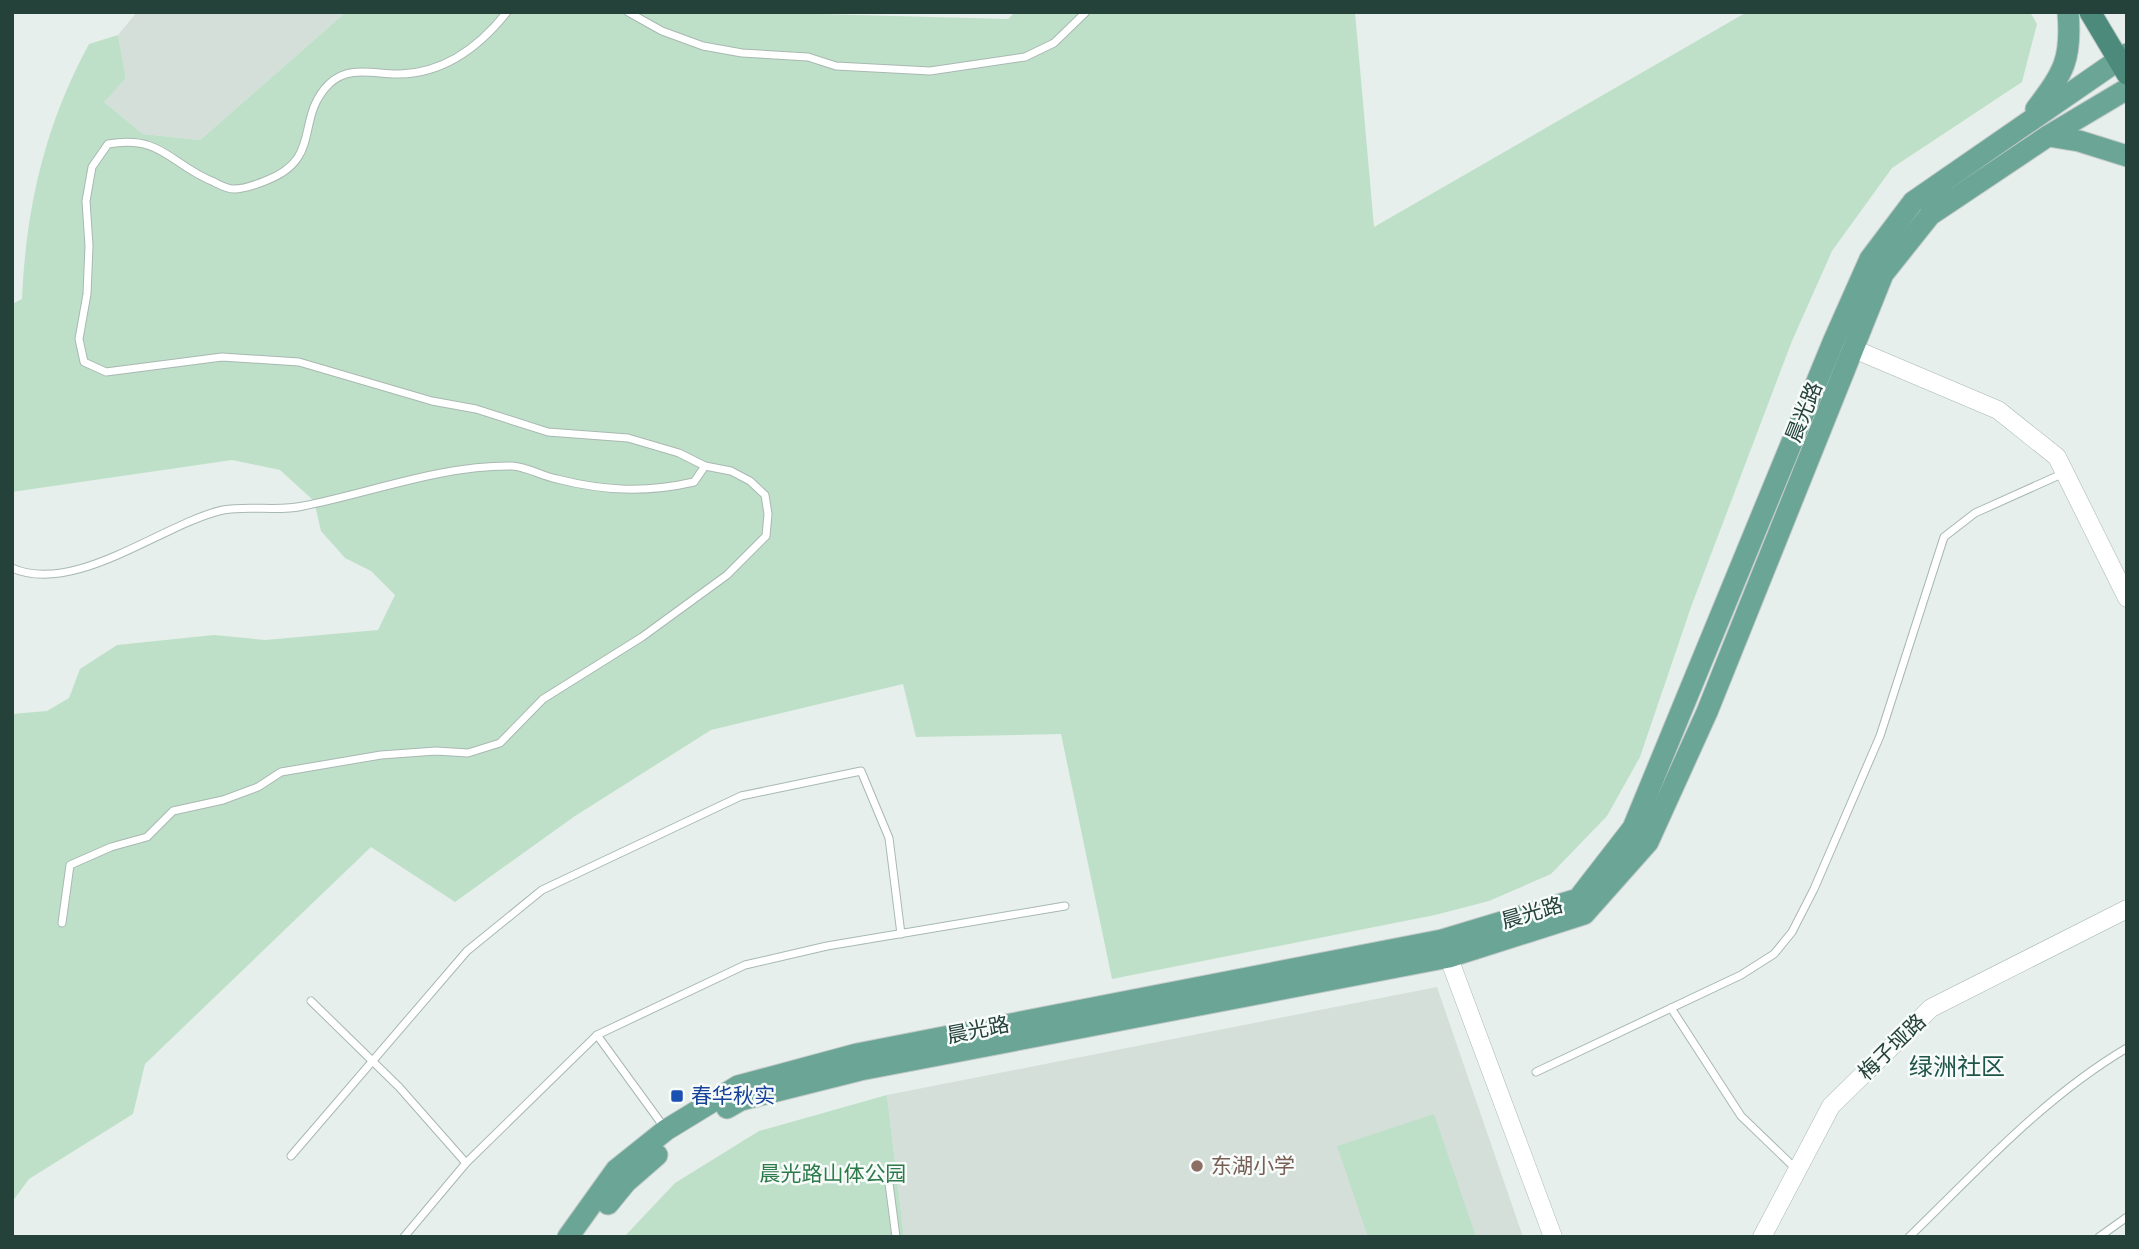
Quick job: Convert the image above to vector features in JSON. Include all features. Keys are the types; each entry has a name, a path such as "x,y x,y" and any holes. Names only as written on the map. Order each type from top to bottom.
{"highway":[{"path":"2090,12 2124,62"}],"main road":[{"path":"2025,124 2061,72 2070,45 2068,12"},
{"name":"晨光路","path":"568,1237 616,1170 666,1130 738,1086 857,1054 1446,948 1578,899 1633,828 1834,340 1870,260 1913,202 2025,124 2124,62"},
{"name":"晨光路","path":"584,1237 626,1182 676,1139 741,1100 860,1070 1446,948 1584,914 1648,842 1707,712 1855,350 1883,274 1930,215 2048,136 2127,89"},
{"path":"2048,136 2079,141 2127,156"}],"street":[{"path":"1834,340 1998,410 2057,457 2127,598"},
{"name":"梅子垭路","path":"1762,1237 1831,1106 1931,1008 2127,909"},
{"path":"1446,948 1553,1237"}],"lane":[{"path":"62,923 71,864 111,847 147,837 173,811 223,800 258,787 281,772 381,755 436,751 468,753 500,743 543,699 684,607 727,575 766,536 768,514 765,495 750,481 731,471 705,466 679,453 628,438 548,432 476,409 432,401 299,362 222,357 106,372 84,362 79,340 87,294 89,246 86,201 92,167 108,144 132,140 151,145 209,181 232,189 251,186 282,174 300,158 316,101 330,83 360,72 400,75 449,64 472,49 507,12"},
{"path":"628,12 662,32 703,46 742,53 808,57 836,66 929,71 1025,57 1054,43 1086,12"},
{"path":"12,568 24,573 45,575 134,550 223,510 300,507 388,485 479,469 525,467 546,477 598,489 650,491 694,482 705,466"},
{"path":"1536,1072 1741,975 1774,954 1792,932 1814,889 1880,736 1944,537 1975,513 2064,473"},
{"path":"291,1156 467,951 542,890 741,796 861,771 889,838 901,934"},
{"path":"404,1237 466,1163 597,1035 745,965 827,946 1065,906"},
{"path":"311,1002 372,1061 466,1163"},
{"path":"1671,1008 1741,1116 1798,1171"},
{"path":"597,1035 666,1130"},
{"path":"1909,1237 2030,1121 2103,1063 2127,1048"},
{"path":"889,1184 896,1237"},
{"path":"2099,1237 2127,1217"}],"shaded area":[{"path":"137,12 346,12 200,140 143,134 103,101 126,78 118,35"},
{"name":"东湖小学","path":"1437,987 1523,1237 904,1237 887,1095"}],"green space":[{"path":"346,12 744,12 1008,19 1015,12 1355,12 1374,227 1747,12 2030,12 2037,24 2022,82 1892,168 1832,251 1792,341 1691,607 1640,757 1607,816 1551,874 1489,901 1435,915 1112,979 1061,734 916,737 903,684 711,730 575,816 455,902 371,847 145,1064 133,1114 29,1179 12,1202 12,714 47,711 69,698 80,669 117,645 214,635 265,640 378,630 395,595 371,571 345,558 321,531 314,501 280,470 232,460 12,492 12,304 22,299 28,232 40,167 61,105 89,44 118,35 126,78 104,102 143,134 200,140"},
{"name":"晨光路山体公园","path":"887,1095 904,1237 624,1237 675,1183 759,1131"},
{"path":"1434,1114 1476,1237 1368,1237 1337,1146"}],"place":[{"name":"春华秋实","path":"677,1096"},
{"name":"东湖小学","path":"1197,1166"}],"district":[{"name":"绿洲社区","path":"1957,1067"}]}
